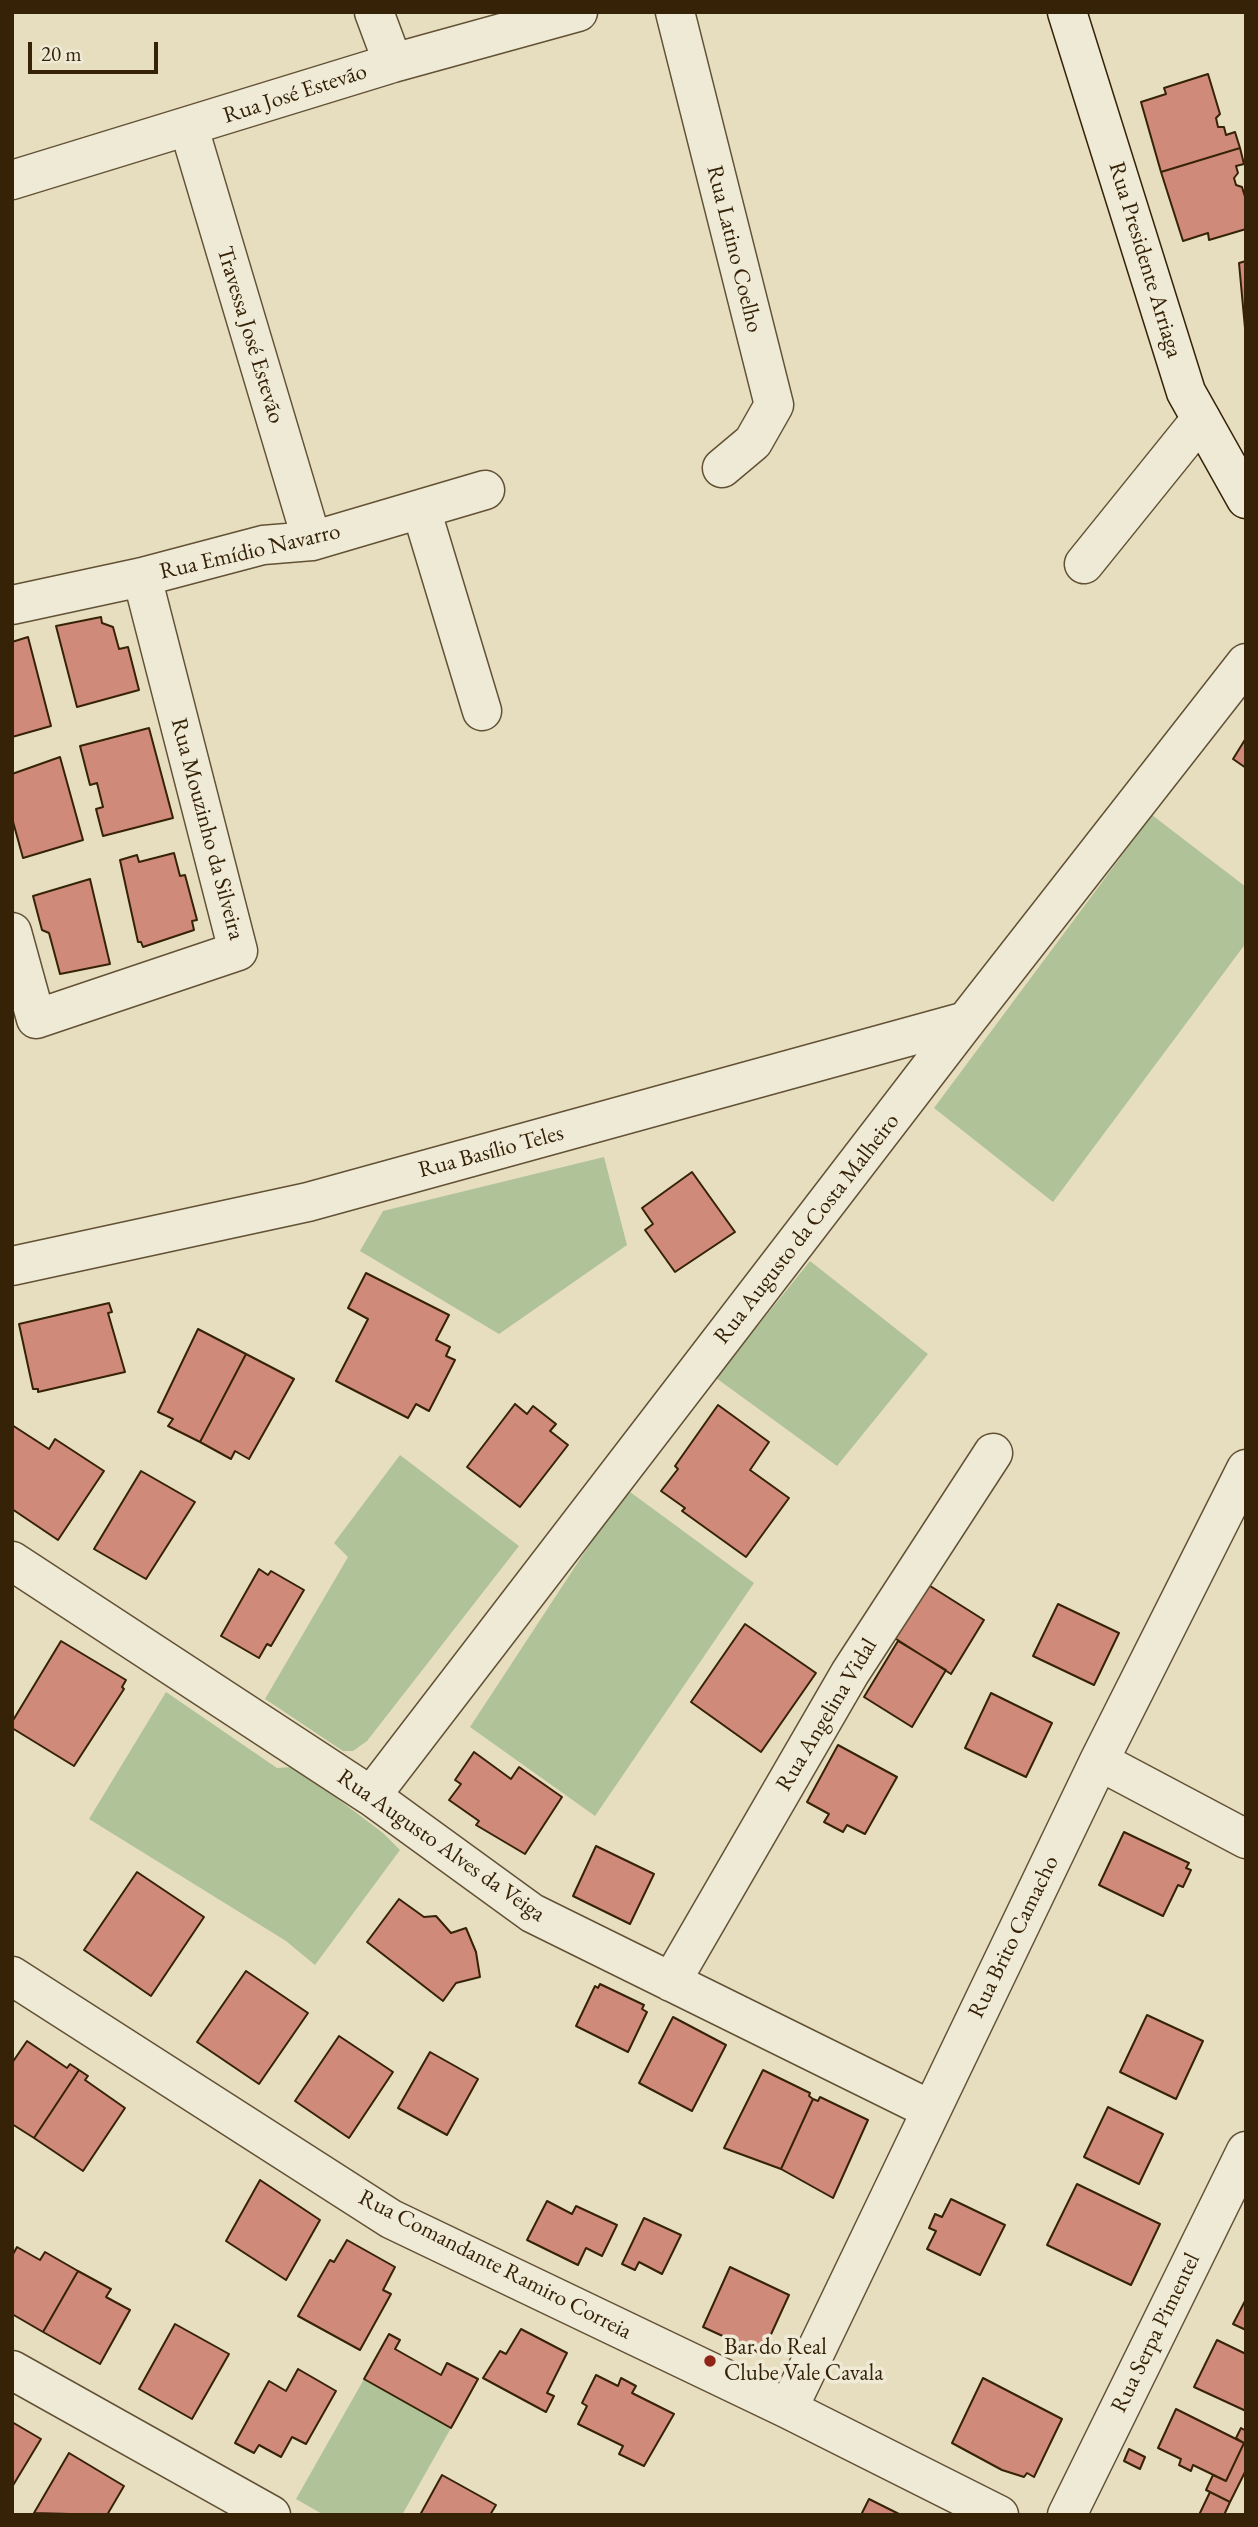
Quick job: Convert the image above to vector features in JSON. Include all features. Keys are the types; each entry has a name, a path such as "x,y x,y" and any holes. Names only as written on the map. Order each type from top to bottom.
{"street":[{"path":"374,12 393,63"},
{"name":"Rua José Estevão","path":"12,180 189,128 393,63 578,12"},
{"name":"Rua Latino Coelho","path":"675,12 774,405 754,442 722,468"},
{"name":"Rua Presidente Arriaga","path":"1067,12 1186,392 1246,499"},
{"name":"Travessa José Estevão","path":"189,128 312,541"},
{"path":"1084,564 1201,419"},
{"name":"Rua Emídio Navarro","path":"12,605 142,577 263,544 312,541 485,490"},
{"path":"421,509 482,711"},
{"name":"Rua Mouzinho da Silveira","path":"12,932 36,1019 239,951 142,577"},
{"name":"Rua Augusto da Costa Malheiro","path":"371,1796 966,1021 1246,663"},
{"name":"Rua Basílio Teles","path":"12,1266 309,1202 966,1021"},
{"name":"Rua Angelina Vidal","path":"671,1982 850,1674 993,1453"},
{"name":"Rua Brito Camacho","path":"788,2409 1099,1761 1246,1469"},
{"name":"Rua Augusto Alves da Veiga","path":"12,1561 371,1796 532,1913 931,2110"},
{"path":"1099,1761 1246,1839"},
{"name":"Rua Comandante Ramiro Correia","path":"12,1976 391,2219 788,2409 999,2515"},
{"name":"Rua Serpa Pimentel","path":"1067,2515 1246,2151"},
{"path":"12,2370 271,2515"}],"green space":[{"path":"1152,815 1246,887 1246,943 1053,1202 934,1108"},
{"path":"604,1157 627,1245 499,1334 360,1251 383,1211"},
{"path":"810,1261 928,1354 837,1466 716,1378"},
{"path":"400,1455 519,1546 367,1741 353,1751 343,1751 265,1699 348,1557 334,1543"},
{"path":"626,1489 754,1583 595,1816 470,1727"},
{"path":"166,1692 277,1768 293,1767 301,1771 383,1833 400,1850 315,1965 286,1941 89,1819"},
{"path":"364,2379 451,2428 402,2515 324,2515 296,2499"}],"building":[{"path":"1208,74 1220,114 1216,118 1218,127 1224,127 1226,135 1235,132 1240,148 1161,172 1141,102 1166,94 1164,88"},
{"path":"1240,148 1244,164 1236,166 1238,173 1234,178 1236,185 1242,187 1246,200 1246,229 1209,240 1208,233 1183,241 1161,172"},
{"path":"1246,261 1246,339 1239,263"},
{"path":"101,617 102,623 113,627 119,649 128,647 139,690 77,707 56,626"},
{"path":"28,637 51,726 12,737 12,642"},
{"path":"149,728 173,818 103,836 96,809 103,807 97,783 90,785 80,746"},
{"path":"1246,738 1246,768 1233,759"},
{"path":"60,757 83,840 23,858 12,818 12,774"},
{"path":"174,853 180,876 185,875 197,920 192,921 194,930 143,947 141,942 138,942 120,860 137,855 139,862"},
{"path":"90,879 110,964 60,974 49,933 42,930 33,896"},
{"path":"692,1172 735,1232 675,1272 645,1230 653,1224 642,1208"},
{"path":"366,1273 449,1315 436,1340 450,1347 446,1356 455,1360 429,1411 416,1404 408,1418 336,1381 368,1319 348,1308"},
{"path":"109,1303 112,1312 108,1313 125,1372 38,1392 38,1389 33,1389 19,1324"},
{"path":"198,1329 246,1354 200,1442 168,1426 173,1419 158,1412"},
{"path":"246,1354 294,1379 249,1459 235,1451 231,1459 200,1442"},
{"path":"515,1404 527,1414 533,1406 556,1424 550,1431 568,1445 520,1507 467,1467"},
{"path":"718,1405 769,1442 750,1470 789,1498 746,1557 682,1511 685,1508 661,1491 678,1469 675,1466"},
{"path":"12,1425 49,1449 55,1439 104,1471 58,1540 12,1509"},
{"path":"141,1471 195,1502 146,1579 94,1549"},
{"path":"259,1569 268,1575 271,1571 304,1590 271,1646 267,1644 259,1658 221,1636"},
{"path":"927,1584 984,1620 951,1674 893,1637"},
{"path":"1058,1604 1119,1633 1094,1685 1033,1656"},
{"path":"745,1624 816,1673 761,1752 691,1702"},
{"path":"61,1641 126,1680 122,1687 124,1689 74,1766 12,1728 12,1722"},
{"path":"898,1641 946,1670 912,1727 864,1697"},
{"path":"991,1693 1052,1723 1026,1777 965,1748"},
{"path":"838,1745 897,1777 865,1834 847,1825 843,1832 824,1822 829,1814 807,1802"},
{"path":"474,1752 511,1779 519,1767 562,1797 525,1854 476,1825 479,1821 449,1800 461,1784 455,1780"},
{"path":"1124,1832 1189,1863 1186,1868 1191,1870 1183,1887 1178,1885 1163,1916 1099,1885"},
{"path":"596,1846 654,1874 630,1924 573,1896"},
{"path":"137,1872 204,1917 151,1996 84,1950"},
{"path":"399,1899 424,1917 436,1916 451,1933 466,1928 476,1952 480,1977 456,1983 443,2001 367,1942"},
{"path":"246,1971 308,2013 259,2084 197,2042"},
{"path":"600,1984 644,2005 642,2009 647,2012 628,2052 576,2026 595,1986 598,1988"},
{"path":"1147,2015 1203,2041 1176,2099 1120,2072"},
{"path":"673,2017 726,2045 692,2111 639,2083"},
{"path":"339,2036 393,2072 349,2138 295,2101"},
{"path":"27,2041 67,2068 70,2064 79,2070 34,2138 12,2124 12,2063"},
{"path":"430,2052 478,2079 447,2135 398,2108"},
{"path":"79,2070 88,2076 85,2080 125,2108 83,2171 34,2138"},
{"path":"763,2070 810,2093 809,2096 813,2099 781,2169 724,2148"},
{"path":"820,2097 868,2120 833,2198 781,2169 813,2099 818,2101"},
{"path":"1108,2107 1163,2134 1139,2184 1084,2157"},
{"path":"260,2180 320,2220 286,2280 226,2241"},
{"path":"1077,2184 1160,2224 1131,2285 1047,2245"},
{"path":"951,2199 1005,2225 980,2275 927,2249 936,2231 929,2228 935,2214 942,2217"},
{"path":"547,2201 572,2214 576,2206 617,2225 602,2256 586,2248 578,2265 527,2240"},
{"path":"644,2218 681,2235 662,2274 639,2262 635,2270 622,2264"},
{"path":"347,2240 395,2267 383,2290 391,2294 360,2350 298,2316 330,2260 334,2262"},
{"path":"17,2247 40,2260 45,2252 78,2271 43,2332 12,2314 12,2256"},
{"path":"730,2267 789,2295 762,2354 703,2327"},
{"path":"78,2271 111,2289 106,2297 130,2310 100,2364 43,2332"},
{"path":"1246,2299 1246,2330 1233,2324"},
{"path":"175,2324 229,2354 192,2419 139,2389"},
{"path":"521,2329 567,2353 547,2393 554,2396 546,2412 483,2378 500,2351 506,2354"},
{"path":"389,2334 400,2340 395,2349 441,2375 447,2363 478,2379 451,2428 364,2379"},
{"path":"1217,2340 1246,2354 1246,2411 1194,2387"},
{"path":"298,2369 336,2391 306,2444 292,2437 281,2457 259,2445 254,2453 235,2443 269,2381 286,2391"},
{"path":"596,2375 618,2386 621,2378 636,2386 632,2393 674,2414 644,2466 619,2454 623,2446 578,2424 587,2406 582,2403"},
{"path":"983,2378 1062,2419 1034,2477 1027,2473 1024,2477 1002,2470 952,2443"},
{"path":"1176,2409 1244,2443 1226,2481 1193,2465 1191,2471 1179,2465 1181,2459 1158,2448"},
{"path":"12,2422 41,2439 12,2487"},
{"path":"1241,2428 1246,2431 1246,2470 1230,2502 1206,2490 1213,2475 1226,2481 1244,2443 1236,2438"},
{"path":"1129,2449 1145,2457 1140,2469 1124,2461"},
{"path":"69,2453 124,2486 107,2515 34,2513"},
{"path":"442,2475 496,2505 490,2515 420,2515"},
{"path":"1210,2492 1230,2502 1224,2515 1199,2515"},
{"path":"869,2499 901,2515 861,2515"}],"place":[{"name":"Bar do Real Clube Vale Cavala","path":"710,2361"}]}
